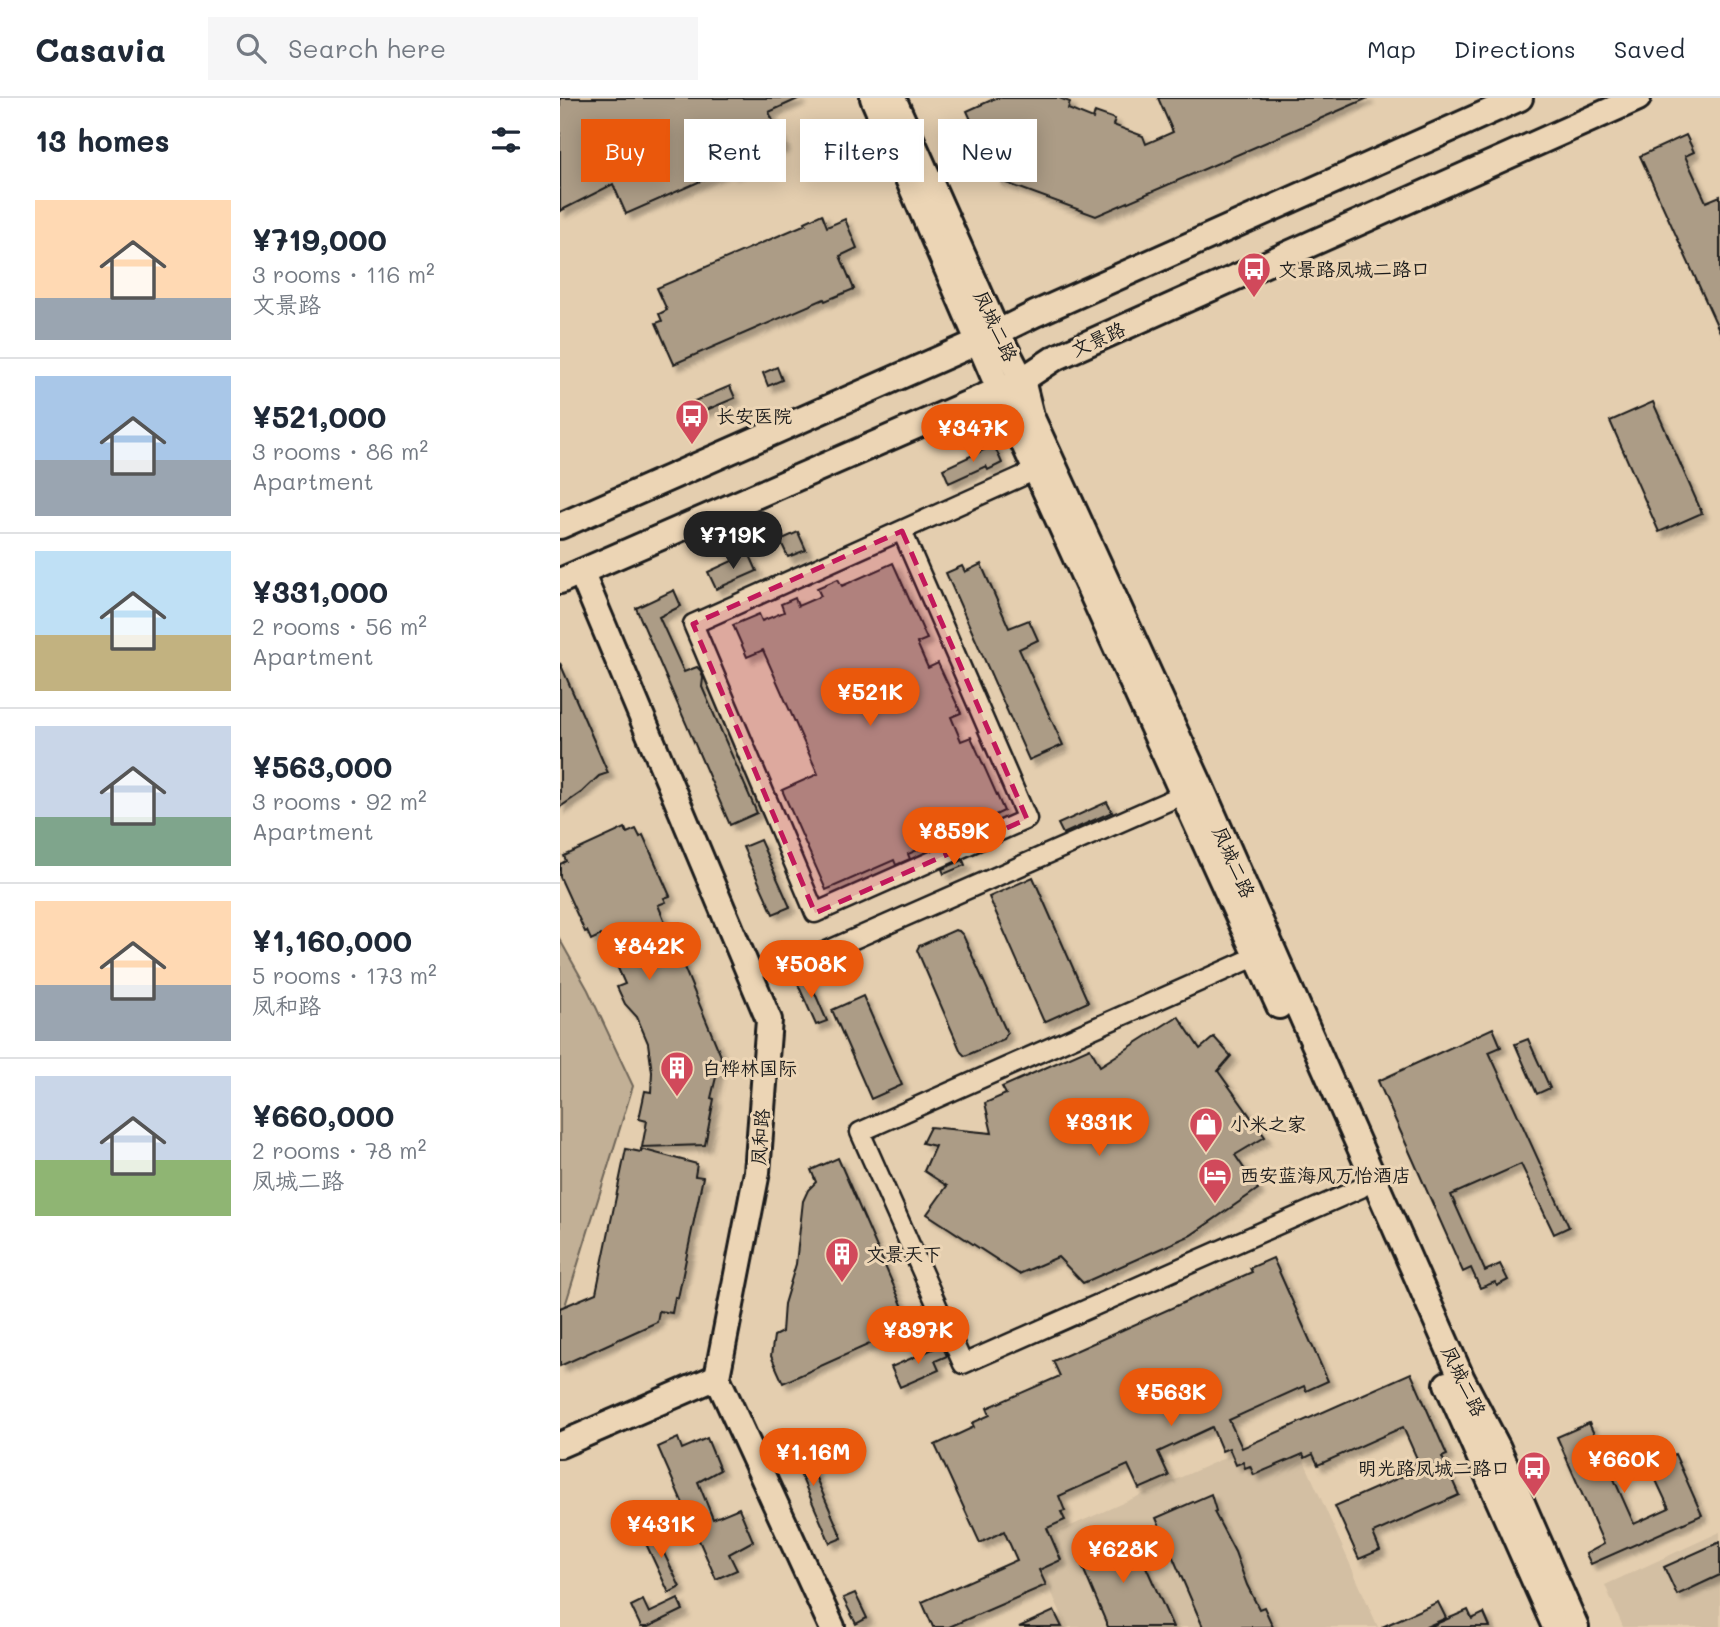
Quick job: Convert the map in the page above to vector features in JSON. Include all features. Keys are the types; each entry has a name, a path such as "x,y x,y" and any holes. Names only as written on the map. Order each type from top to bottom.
{"main road":[{"name":"凤城二路","path":"873,98 1010,384 1036,470 1192,790 1256,956 1555,1627"},
{"name":"凤城二路","path":"893,98 989,337"},
{"path":"560,526 1520,98"},
{"name":"文景路","path":"571,577 1010,384 1055,358 1637,98"},
{"name":"凤城二路","path":"1010,384 1031,416 1192,790 1462,1379 1498,1448 1576,1627"},
{"name":"凤和路","path":"571,577 769,1020 757,1172 718,1377"},
{"path":"560,1445 718,1377 832,1627"}],"street":[{"path":"902,531 1027,819 815,913 693,624 1036,470"},
{"path":"813,957 1192,790"},
{"path":"1256,956 860,1132 963,1364 1361,1188"}],"highlighted area":[{"path":"902,531 1027,819 815,913 693,624"}],"shaded area":[{"path":"560,940 588,990 633,1086 560,1322"},
{"path":"1290,1429 1378,1627 1067,1627 1030,1544"},
{"path":"1720,1532 1720,1627 1623,1627 1605,1585"}],"building":[{"path":"560,98 800,98 769,112 772,119 684,119 684,182 698,182 626,214 613,184 560,211"},
{"path":"996,98 1059,98 1070,102 1068,109 1093,119 1095,112 1115,119 1113,125 1143,136 1146,144 1173,132 1158,98 1368,98 1096,216 1003,182 1037,182 1037,119 971,119 967,111"},
{"path":"1686,135 1694,152 1685,156 1706,202 1720,196 1720,332 1640,156"},
{"path":"822,214 827,227 845,219 857,248 840,256 854,289 825,301 824,299 674,364 656,323 662,321 659,314 667,310 657,288 806,224 805,222"},
{"path":"777,367 782,380 768,386 763,373"},
{"path":"730,386 735,398 697,414 692,402"},
{"path":"1653,402 1702,513 1659,532 1610,421"},
{"path":"994,445 1002,463 988,470 986,466 949,483 943,469"},
{"path":"798,532 806,550 788,557 780,540"},
{"path":"749,553 757,571 716,589 708,572"},
{"path":"893,563 927,639 917,643 928,668 938,663 961,713 951,717 961,741 971,737 1004,811 952,835 954,839 933,848 931,844 908,854 910,859 896,865 894,860 826,890 782,790 818,774 763,650 747,657 733,625 759,614 762,621 784,612 781,604 795,598 798,606 821,596 817,588 838,579 842,586"},
{"path":"981,564 1009,628 1029,620 1038,640 1019,649 1063,745 1029,760 946,573 962,566 965,572"},
{"path":"674,590 681,606 659,617 684,672 697,667 701,671 702,687 757,813 730,825 636,608"},
{"path":"560,663 608,773 599,776 560,807"},
{"path":"1107,802 1112,812 1063,834 1058,824"},
{"path":"625,828 627,833 636,829 640,837 643,835 670,896 664,898 666,902 658,905 721,1056 711,1098 714,1099 705,1145 642,1147 647,1121 639,1119 645,1091 651,1092 652,1072 648,1043 637,1017 625,1004 617,987 625,984 605,939 601,935 591,940 587,931 585,932 560,877 560,864 566,861 564,856"},
{"path":"760,840 790,907 773,914 743,847"},
{"path":"963,860 965,865 944,874 942,869"},
{"path":"1033,877 1088,1002 1044,1022 989,897"},
{"path":"955,930 963,935 1007,1033 1004,1039 965,1056 917,950 919,946"},
{"path":"807,975 827,1021 816,1025 796,980"},
{"path":"863,996 902,1085 871,1099 832,1010"},
{"path":"1178,1016 1200,1049 1214,1037 1231,1056 1218,1071 1265,1137 1235,1155 1258,1189 1191,1235 1083,1283 1058,1257 1019,1274 927,1214 947,1186 924,1171 935,1146 922,1143 930,1127 992,1133 985,1103 1006,1094 1002,1087 1090,1048 1100,1066"},
{"path":"1493,1028 1501,1047 1489,1052 1569,1227 1554,1234 1521,1164 1451,1195 1485,1271 1500,1264 1508,1280 1497,1286 1495,1282 1480,1288 1471,1268 1463,1272 1378,1081"},
{"path":"1528,1039 1550,1088 1537,1094 1515,1044"},
{"path":"626,1149 641,1152 641,1149 697,1164 695,1176 703,1177 678,1298 675,1297 672,1313 659,1311 657,1322 560,1366 560,1308 596,1293"},
{"name":"文景天下","path":"838,1158 909,1321 901,1330 783,1383 771,1356 774,1336 782,1332 784,1304 796,1264 803,1201 816,1182 811,1170"},
{"path":"1273,1258 1328,1381 1306,1391 1304,1386 1229,1420 1242,1448 1411,1373 1447,1455 1442,1457 1459,1495 1373,1533 1380,1550 1359,1559 1335,1506 1410,1473 1407,1466 1418,1461 1403,1427 1318,1465 1313,1454 1305,1458 1303,1454 1254,1475 1250,1466 1245,1468 1243,1462 1236,1465 1229,1448 1222,1451 1212,1427 1158,1452 1169,1476 1139,1489 1128,1465 1059,1496 1065,1511 1061,1512 1065,1520 1047,1528 1061,1560 1039,1570 1046,1585 949,1627 933,1627 922,1602 1017,1560 1004,1531 980,1543 935,1445 974,1427 972,1423 990,1415 987,1408 1060,1376 1053,1361 1252,1272 1250,1268"},
{"path":"942,1345 947,1356 935,1361 939,1370 900,1387 891,1367"},
{"path":"1589,1423 1634,1524 1669,1508 1654,1476 1654,1467 1657,1462 1675,1454 1702,1515 1591,1564 1586,1554 1604,1544 1557,1437"},
{"path":"797,1434 842,1538 830,1543 785,1439"},
{"path":"678,1438 682,1449 707,1438 720,1470 698,1482 713,1519 739,1508 753,1541 729,1554 737,1570 716,1579 658,1447"},
{"path":"1211,1494 1216,1511 1214,1512 1235,1552 1247,1585 1259,1609 1264,1607 1273,1627 1203,1627 1156,1518"},
{"path":"652,1528 680,1587 669,1593 641,1533"},
{"path":"1130,1531 1173,1627 1108,1627 1077,1554"},
{"path":"1720,1542 1720,1575 1677,1595 1664,1567"},
{"path":"855,1593 867,1618 856,1624 843,1598"},
{"path":"678,1599 683,1610 648,1627 641,1627 631,1606 643,1600 649,1613"},
{"path":"1438,1602 1446,1618 1426,1627 1382,1627"},
{"path":"1468,1610 1472,1619 1484,1613 1490,1627 1429,1627"},
{"path":"1054,1611 1062,1627 1019,1627"}],"place":[{"name":"文景路凤城二路口","path":"1254,299"},
{"name":"长安医院","path":"692,446"},
{"name":"白桦林国际","path":"677,1098"},
{"name":"小米之家","path":"1206,1154"},
{"name":"西安蓝海风万怡酒店","path":"1215,1205"},
{"name":"文景天下","path":"842,1284"},
{"name":"明光路凤城二路口","path":"1534,1498"}]}
